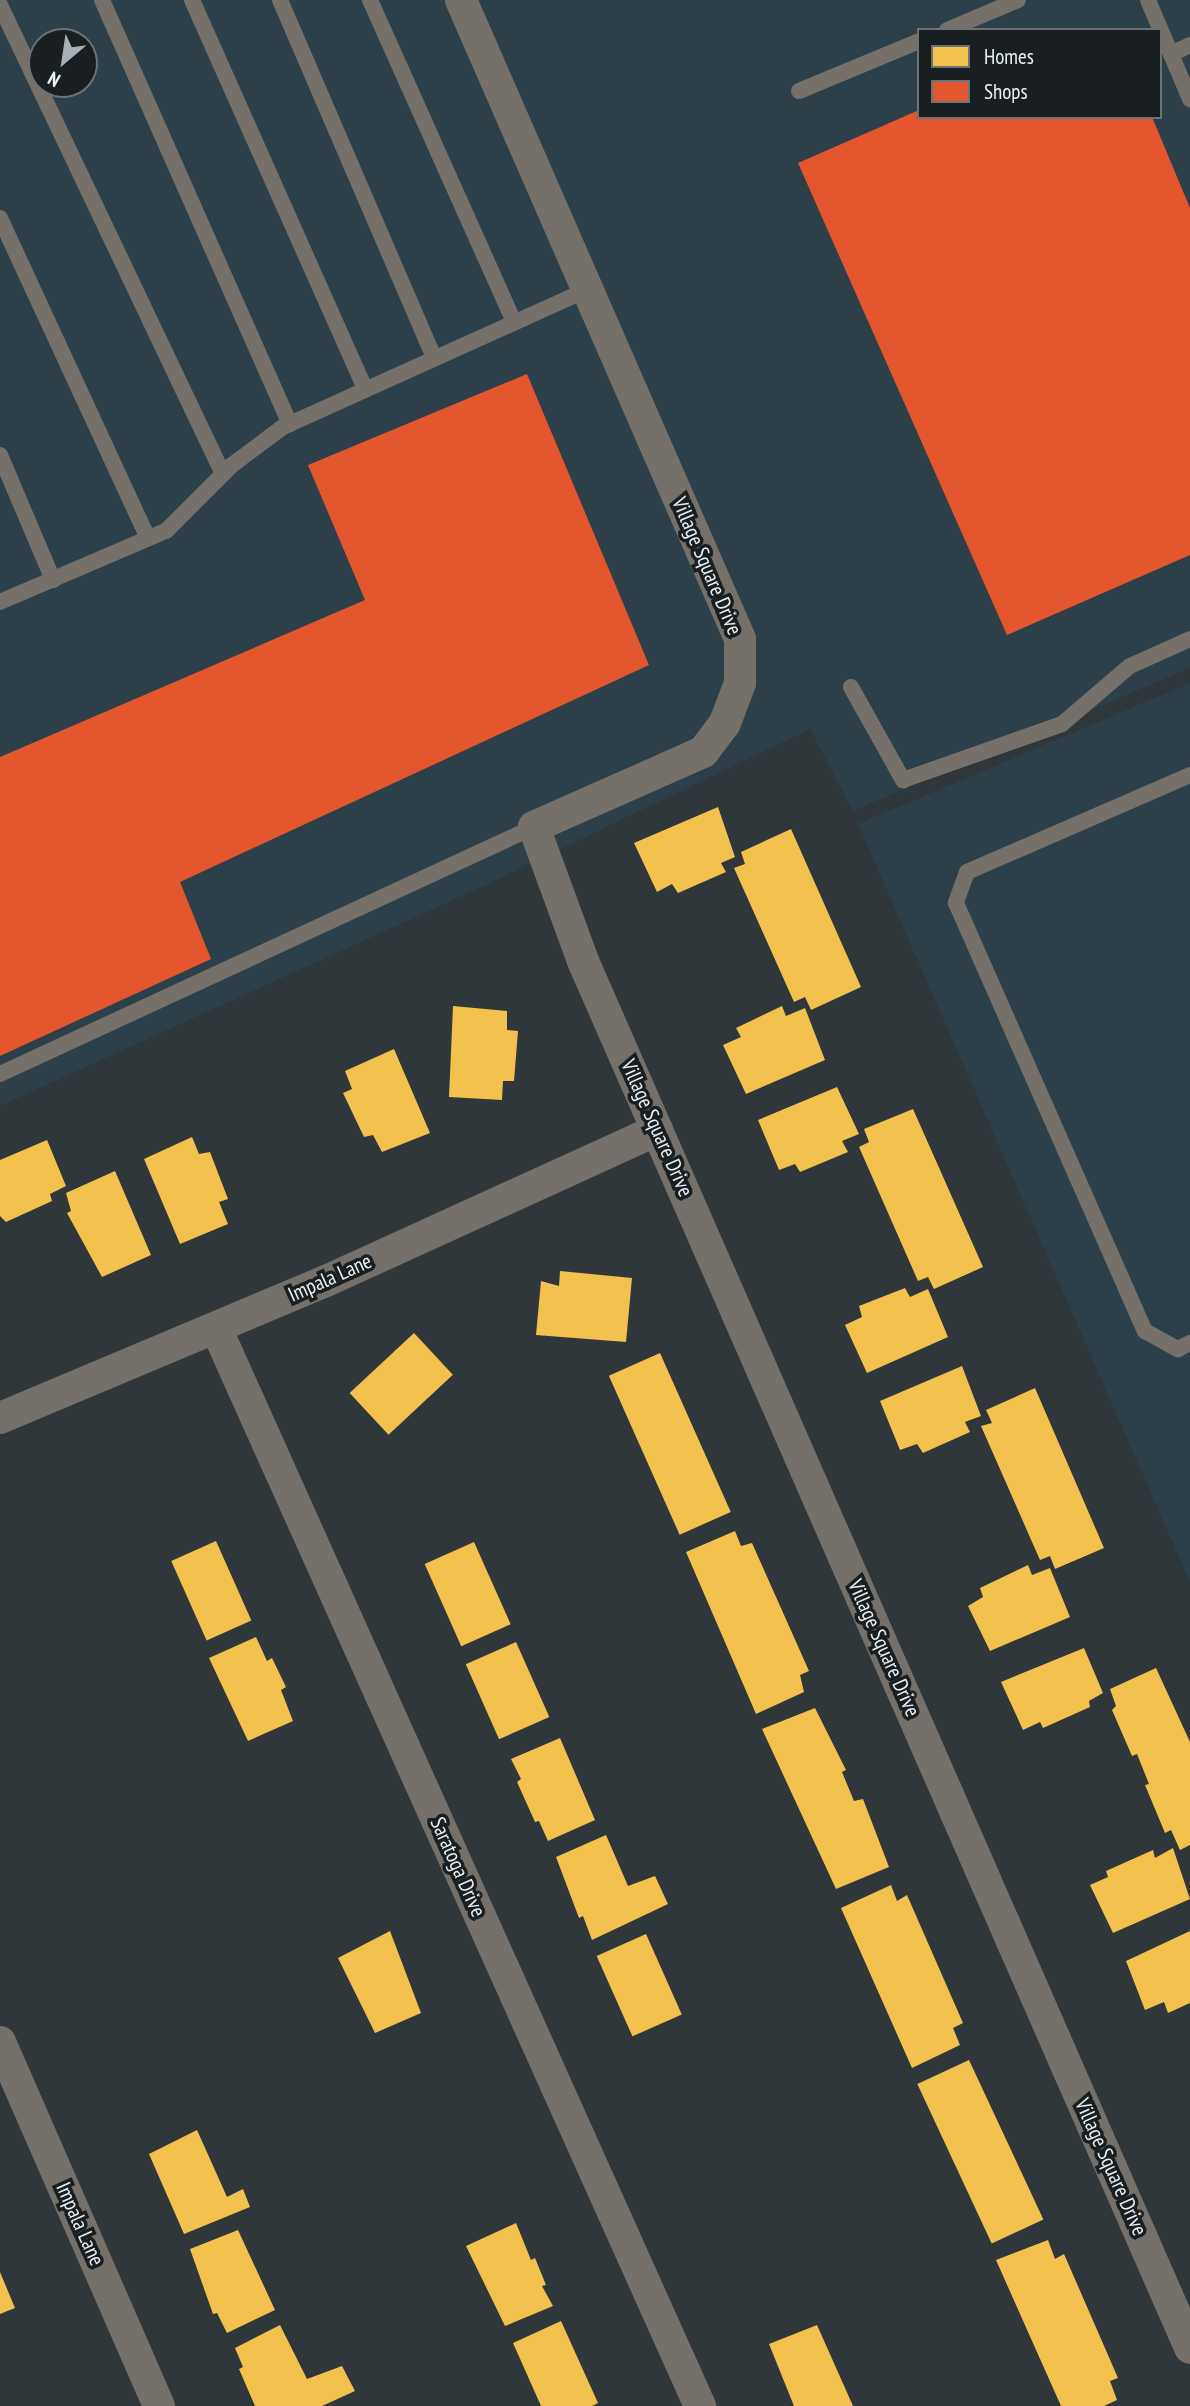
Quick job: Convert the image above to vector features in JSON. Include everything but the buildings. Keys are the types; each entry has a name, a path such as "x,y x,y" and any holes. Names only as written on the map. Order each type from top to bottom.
{"street":[{"name":"Village Square Drive","path":"461,0 740,639 740,683 725,723 703,752 534,827 583,961 1190,2348"},
{"name":"Impala Lane","path":"0,1418 216,1328 657,1130"},
{"name":"Saratoga Drive","path":"216,1328 700,2406"},
{"name":"Impala Lane","path":"0,2042 159,2406"}],"lane":[{"path":"102,0 290,424"},
{"path":"192,0 365,388"},
{"path":"280,0 434,357"},
{"path":"370,0 514,322"},
{"path":"952,28 1018,0"},
{"path":"1148,0 1160,28"},
{"path":"0,5 223,474"},
{"path":"1162,33 1190,99"},
{"path":"799,91 917,42"},
{"path":"1171,54 1190,45"},
{"path":"0,218 148,539"},
{"path":"0,602 148,539 177,523 223,474 290,424 587,289"},
{"path":"0,455 53,580"},
{"path":"850,687 904,780 1062,724 1130,666 1190,639"},
{"path":"1190,775 967,872 956,903 1145,1331 1178,1349 1190,1343"},
{"path":"0,1074 534,827"}],"shaded area":[{"path":"0,0 1190,0 1190,668 853,811 810,729 488,884 0,1106"},
{"path":"1190,683 1190,1582 858,824"}]}
